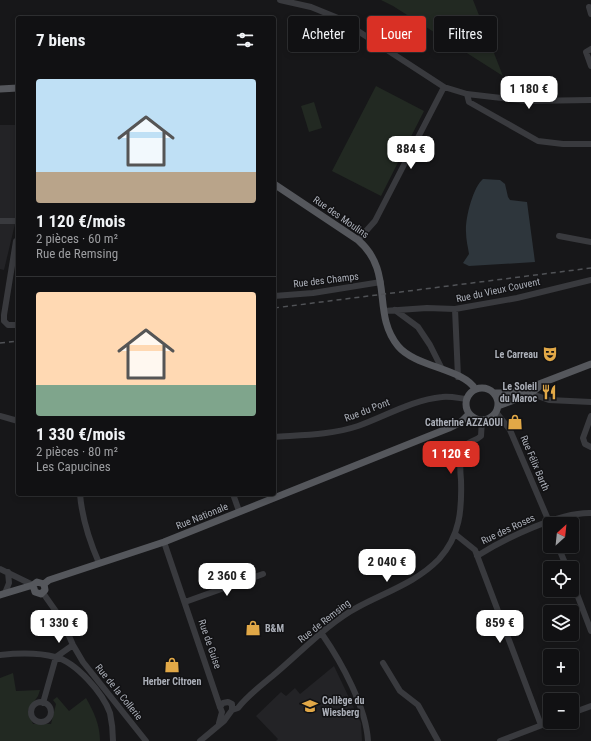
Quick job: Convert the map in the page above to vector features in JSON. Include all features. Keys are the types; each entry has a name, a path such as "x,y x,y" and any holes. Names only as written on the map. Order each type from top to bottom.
{"main road":[{"path":"0,89 16,88"},
{"name":"Rue des Moulins","path":"276,185 358,240 369,250 375,260 381,282 384,311 388,329 402,350 412,357 470,382 474,389"},
{"path":"494,393 515,393 591,364"},
{"path":"497,409 498,398 494,393 486,388 474,389 466,399 465,404 469,414 477,420 489,419 497,409 532,394 546,381"},
{"name":"Rue Nationale","path":"44,584 49,580 164,542 449,428 461,422 469,414"},
{"path":"3,594 16,590 34,589 40,582 44,584 44,592 38,594 34,589"}],"street":[{"path":"280,0 311,7 338,18 444,88 467,94 527,101 591,100"},
{"path":"591,49 586,52 591,66"},
{"path":"358,240 375,220 444,88"},
{"path":"467,94 469,102 538,141 555,144 591,144"},
{"path":"0,221 16,221"},
{"path":"559,236 591,242"},
{"path":"16,240 4,315 4,322 8,325 16,325"},
{"name":"Rue du Vieux Couvent","path":"384,311 427,308 455,310 517,298 591,280"},
{"name":"Rue des Champs","path":"276,296 313,293 381,282"},
{"path":"395,310 418,327 430,345 442,369"},
{"path":"455,310 458,376"},
{"path":"532,394 549,400 591,402"},
{"name":"Rue du Pont","path":"276,437 333,432 359,425 401,408 447,396 466,399"},
{"name":"Rue Félix Barth","path":"497,409 510,430 547,517"},
{"path":"0,416 16,420"},
{"path":"591,416 583,438 585,444 591,447"},
{"name":"Rue de Remsing","path":"200,741 219,723 224,721 231,709 238,708 322,634 358,607 403,585 433,565 448,548 455,534 462,500 460,470 462,453 464,447 469,442 481,436 482,420"},
{"path":"80,496 82,515 99,563"},
{"path":"234,496 239,511"},
{"name":"Rue des Roses","path":"569,517 581,513 591,513"},
{"name":"Rue des Roses","path":"477,556 489,548 543,526"},
{"path":"455,534 475,550 541,725 500,741"},
{"name":"Rue de Guise","path":"164,542 221,709"},
{"path":"0,569 8,572 34,589"},
{"path":"3,594 9,583 8,572"},
{"path":"185,602 263,574"},
{"name":"Rue de la Collerie","path":"44,592 62,620 72,645 83,662 146,741"},
{"path":"578,597 591,631"},
{"path":"322,634 361,706 366,720 368,741"},
{"path":"43,703 56,657 72,645"},
{"path":"0,655 23,652 56,657 82,674 99,693 110,713 113,741"},
{"path":"383,663 400,691 418,705 438,741"},
{"path":"219,723 221,709 226,702 231,709"},
{"path":"579,710 591,706"},
{"path":"221,709 231,709"}],"shaded area":[{"path":"381,0 473,0 479,16 434,16 434,32 426,27 426,16 409,16"},
{"path":"465,52 494,52 503,76"},
{"path":"376,86 424,111 381,196 332,171"},
{"path":"314,102 322,128 309,132 301,106"},
{"path":"0,125 16,125 16,224 4,270 0,269"},
{"path":"483,179 500,180 505,184 510,200 527,202 535,262 469,266 463,263 469,254 466,232 468,212 476,189"},
{"name":"Collège du Wiesberg","path":"334,666 361,723 362,741 276,741 278,739 256,716 281,692 286,696 295,688 300,694"},
{"path":"13,673 16,691 40,690 38,696 28,710 33,724 51,724 56,704 53,700 57,697 69,711 86,698 96,719 100,741 0,741 0,678"}],"railway":[{"path":"276,308 591,268"},
{"path":"0,343 16,341"}],"place":[{"name":"Le Carreau","path":"550,354"},
{"name":"Le Soleil du Maroc","path":"549,392"},
{"name":"Catherine AZZAOUI","path":"515,422"},
{"name":"B&M","path":"253,628"},
{"name":"Herber Citroen","path":"172,665"},
{"name":"Collège du Wiesberg","path":"310,706"}]}
